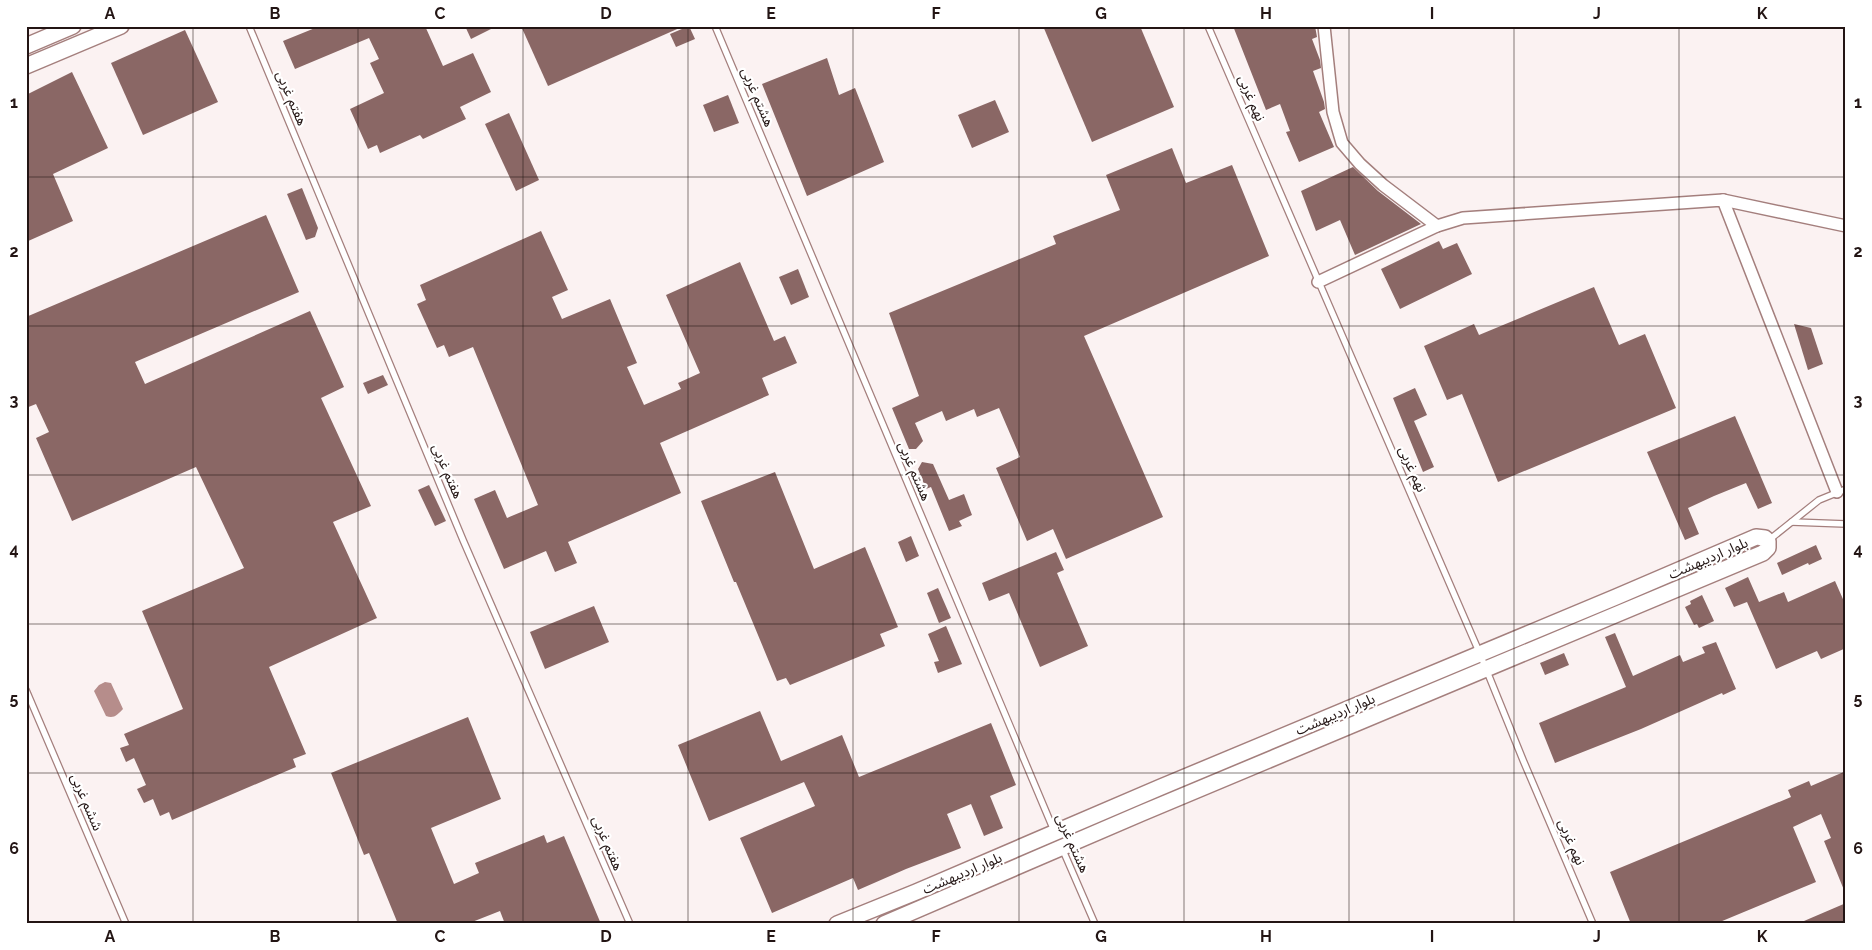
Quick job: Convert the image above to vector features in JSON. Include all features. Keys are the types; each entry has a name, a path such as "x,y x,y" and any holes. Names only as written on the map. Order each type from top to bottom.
{"street":[{"path":"26,46 73,26"},
{"path":"26,66 121,26"},
{"path":"1324,26 1333,112 1342,143 1360,164 1383,185 1437,226"},
{"path":"1318,282 1437,226 1463,218 1723,200 1846,226"},
{"path":"1723,200 1841,490"},
{"name":"بلوار اردیبهشت","path":"837,924 1740,546 1756,537 1765,538 1768,541 1768,548 1763,554 1485,669 884,924"}],"lane":[{"name":"هفتم غربی","path":"249,26 463,540 630,924"},
{"name":"هشتم غربی","path":"715,26 1094,924"},
{"name":"نهم غربی","path":"1208,26 1480,654 1593,924"},
{"path":"1768,541 1819,500 1841,490"},
{"path":"1792,522 1846,524"},
{"name":"ششم غربی","path":"26,690 126,924"}],"shaded area":[{"path":"105,682 111,683 123,709 113,717 106,716 94,691"}],"building":[{"path":"320,26 425,26 443,66 473,53 491,92 460,107 466,119 423,139 420,135 380,153 377,145 368,149 350,109 384,93 370,63 379,59 369,38 295,69 283,41"},
{"path":"465,26 497,26 471,39"},
{"path":"521,26 684,26 548,86"},
{"path":"689,26 695,39 676,47 670,34"},
{"path":"1043,26 1140,26 1174,107 1092,142"},
{"path":"1233,26 1315,26 1317,37 1312,39 1321,68 1313,71 1325,109 1319,112 1334,147 1299,162 1286,132 1290,131 1280,104 1266,110"},
{"path":"185,30 218,102 143,135 111,63"},
{"path":"827,58 839,95 855,88 884,162 807,196 762,84"},
{"path":"72,72 108,148 53,174 73,221 26,242 26,95"},
{"path":"728,95 739,123 714,132 703,105"},
{"path":"995,100 1009,132 972,148 958,115"},
{"path":"509,113 539,180 516,191 485,124"},
{"path":"1172,148 1186,183 1232,165 1269,256 1084,336 1163,517 1066,559 1053,529 1027,541 996,468 1020,457 999,408 977,417 974,409 946,421 942,411 915,423 923,441 916,449 909,449 892,408 919,396 889,313 1056,244 1053,236 1120,210 1106,175"},
{"path":"1353,167 1378,191 1421,224 1355,255 1340,220 1316,231 1301,191"},
{"path":"302,188 318,228 315,237 306,240 287,194"},
{"path":"266,215 299,292 135,362 145,384 310,311 344,387 321,398 371,506 333,522 377,618 269,667 306,754 293,759 296,767 172,820 169,812 160,816 153,799 144,803 137,789 146,785 134,758 126,762 120,748 129,745 124,734 183,709 142,611 244,568 196,467 72,521 36,438 49,432 36,404 26,408 26,317"},
{"path":"541,231 568,290 552,297 562,319 610,299 637,363 627,367 644,405 681,389 678,383 700,373 666,295 740,262 774,341 785,336 797,363 762,378 769,395 660,443 681,493 568,542 577,563 555,572 546,551 504,569 474,499 495,490 507,518 538,505 473,347 449,357 444,345 437,348 417,304 426,300 420,285"},
{"path":"1439,241 1443,249 1457,243 1472,274 1400,309 1381,269"},
{"path":"798,269 809,297 791,305 779,277"},
{"path":"1594,287 1619,345 1645,334 1676,408 1498,482 1462,394 1447,400 1424,346 1474,324 1479,335"},
{"path":"1794,324 1811,328 1823,364 1808,370"},
{"path":"383,375 388,385 368,394 363,383"},
{"path":"1415,388 1427,415 1414,421 1434,467 1423,472 1393,398"},
{"path":"1735,416 1772,503 1758,509 1746,483 1714,496 1688,508 1699,534 1685,540 1647,452"},
{"path":"922,462 933,464 949,500 964,494 972,515 959,521 962,526 949,531 931,487 926,489 918,469"},
{"path":"775,472 814,569 865,547 898,627 880,634 885,646 790,685 786,678 777,681 701,501"},
{"path":"429,485 446,521 435,526 418,490"},
{"path":"911,536 919,556 906,562 898,542"},
{"path":"1816,545 1822,559 1782,575 1777,563"},
{"path":"1056,552 1064,570 1057,573 1088,646 1040,667 1009,593 989,601 982,583"},
{"path":"1748,577 1759,602 1784,592 1788,602 1835,581 1846,606 1846,648 1821,659 1817,651 1776,669 1747,602 1734,607 1725,588"},
{"path":"938,588 951,618 939,623 927,593"},
{"path":"1702,595 1714,621 1699,628 1697,624 1694,625 1685,607 1691,604 1690,601"},
{"path":"594,606 609,642 545,669 530,632"},
{"path":"946,626 962,664 938,673 934,662 939,661 928,634"},
{"path":"1615,633 1633,676 1680,655 1683,662 1705,653 1702,647 1716,642 1736,689 1723,695 1722,693 1641,729 1555,763 1539,723 1626,687 1605,637"},
{"path":"1564,653 1569,665 1545,675 1540,663"},
{"path":"760,711 781,761 842,735 859,777 991,723 1016,785 990,796 1003,828 984,836 971,804 947,814 961,848 858,890 853,878 772,913 740,838 815,806 804,782 709,821 678,745"},
{"path":"468,717 501,799 431,828 454,884 479,873 475,863 544,835 547,843 564,836 601,924 505,924 500,911 467,924 398,924 369,853 364,855 331,773"},
{"path":"1846,771 1846,895 1824,841 1831,838 1821,814 1793,827 1816,882 1715,924 1631,924 1610,872 1791,797 1788,790 1809,781 1811,786"},
{"path":"1846,903 1846,924 1797,924"}]}
